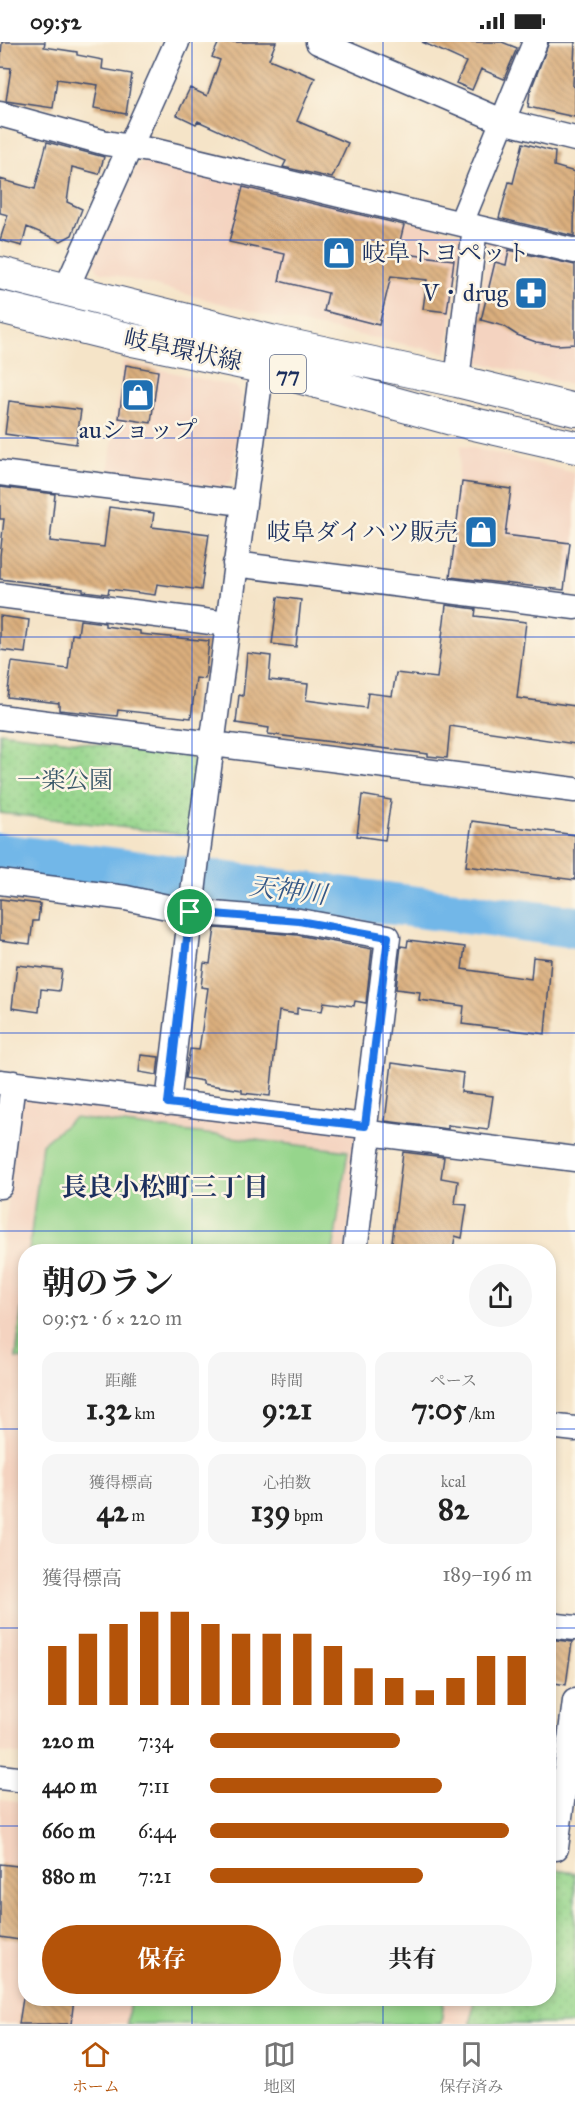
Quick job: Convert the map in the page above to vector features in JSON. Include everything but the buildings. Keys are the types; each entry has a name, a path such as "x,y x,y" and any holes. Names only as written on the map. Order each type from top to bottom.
{"main road":[{"name":"岐阜環状線","path":"0,273 271,341 457,381 575,410"},
{"name":"岐阜環状線","path":"0,307 134,340 262,367 452,419 575,447"}],"street":[{"path":"66,289 177,42"},
{"path":"457,381 468,225 502,121 531,43"},
{"path":"331,45 502,121 575,139"},
{"path":"0,114 106,143 155,151 575,251"},
{"path":"168,1103 227,624 262,367"},
{"path":"0,473 243,503"},
{"path":"235,564 575,608"},
{"path":"0,595 227,624"},
{"path":"0,717 575,790"},
{"path":"0,882 299,921 388,937 356,1244"},
{"path":"0,1186 6,1082 575,1159"},
{"path":"556,1427 575,1430"},
{"path":"556,1626 575,1628"},
{"path":"560,1848 575,1701"},
{"path":"0,1777 18,1779"}],"shaded area":[{"path":"148,159 462,234 447,353 272,317 99,271 93,263 137,166"},
{"path":"488,240 575,262 575,386 474,361"},
{"path":"123,361 236,387 242,396 232,480 223,487 108,474"},
{"path":"461,445 575,473 575,595 448,579"},
{"path":"20,1095 351,1130 359,1142 346,1244 18,1244 18,1754 0,1752 0,1272"},
{"path":"0,1800 18,1802 18,2006 473,2006 471,2024 0,2024"}],"green space":[{"name":"一楽公園","path":"0,732 188,756 198,764 188,835 0,813"},
{"path":"74,1118 348,1151 334,1244 30,1244 42,1144"},
{"path":"556,1870 575,1873 575,2024 471,2024 473,2006 556,2006"},
{"path":"129,2006 443,2006 441,2024 127,2024"}],"waterway":[{"name":"天神川","path":"0,854 575,927"}],"place":[{"name":"岐阜トヨペット","path":"339,253"},
{"name":"V・drug","path":"531,293"},
{"name":"auショップ","path":"138,395"},
{"name":"岐阜ダイハツ販売","path":"481,532"}],"district":[{"name":"長良小松町三丁目","path":"165,1187"}],"route":[{"path":"190,912 299,921 388,937 365,1126 168,1103 190,912"}]}
